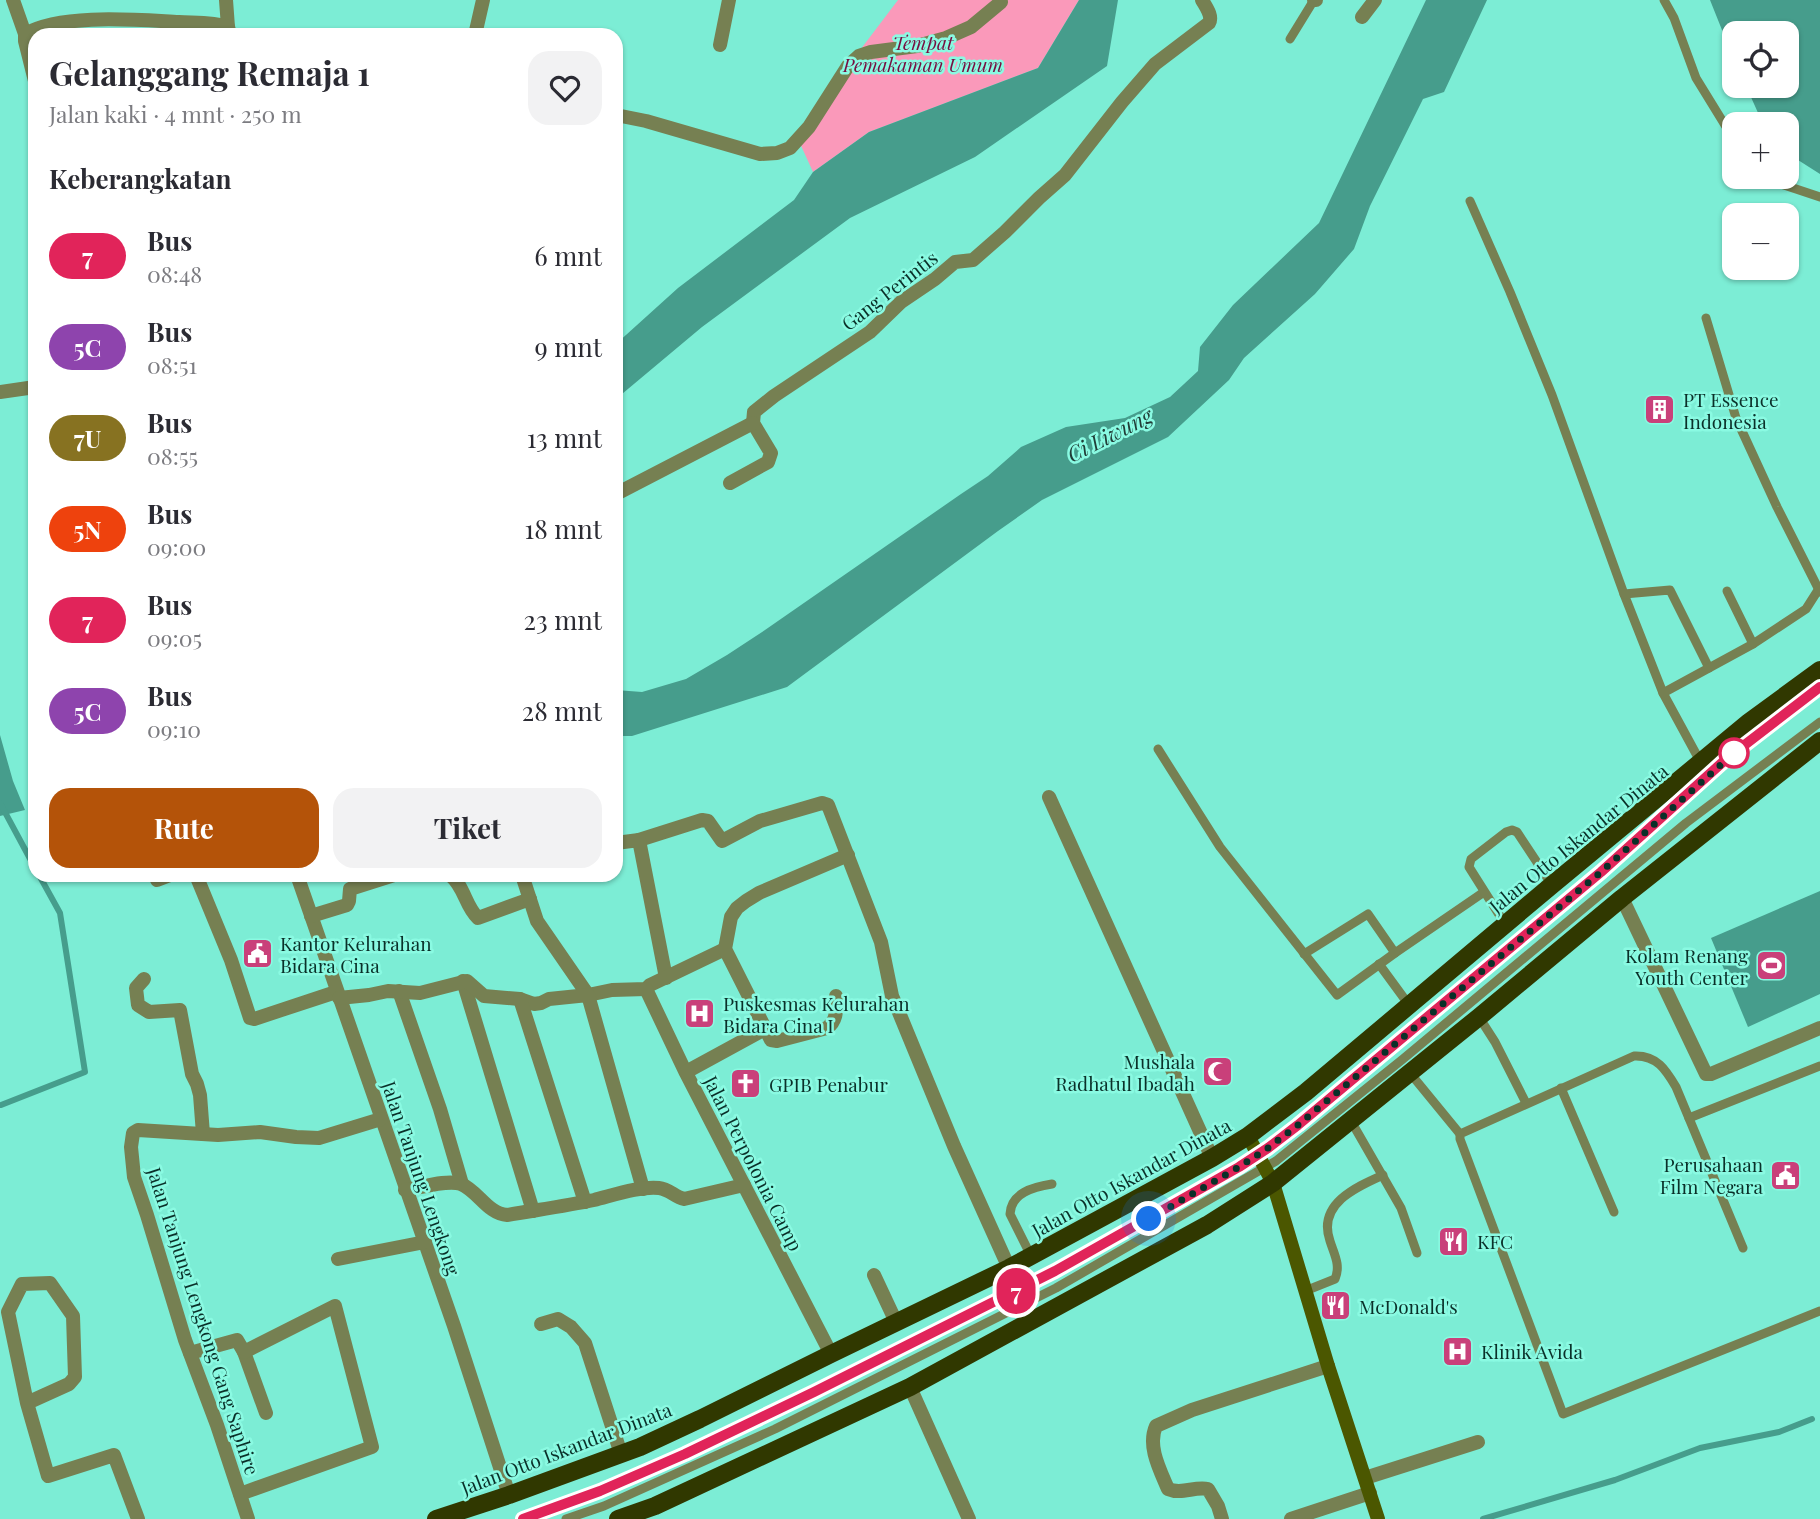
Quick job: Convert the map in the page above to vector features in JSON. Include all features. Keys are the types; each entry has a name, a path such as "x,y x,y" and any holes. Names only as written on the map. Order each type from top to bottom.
{"main road":[{"name":"Jalan Otto Iskandar Dinata","path":"436,1519 621,1454 700,1419 1009,1268 1248,1136 1306,1092 1749,722 1820,670"},
{"path":"618,1519 655,1506 910,1387 1207,1225 1265,1169 1350,1121 1622,898 1820,741"}],"street":[{"path":"13,0 25,34 28,53"},
{"path":"226,0 229,28"},
{"path":"477,28 483,0"},
{"path":"720,46 729,0"},
{"name":"Gang Perintis","path":"753,423 754,412 774,396 870,332 901,302 955,262 973,260 1005,232 1065,175 1155,64 1209,23 1210,15 1202,0"},
{"path":"1362,17 1375,0"},
{"path":"623,116 760,154 777,153 790,148 809,127 848,66 859,56 946,38 971,27 1001,2"},
{"path":"40,28 93,20 217,25 223,28"},
{"path":"0,392 28,388"},
{"path":"623,490 753,423 771,453 771,458 730,483"},
{"path":"1049,797 1212,1158"},
{"path":"623,842 639,840 702,820 708,821 722,841 760,821 822,803 828,805 881,942 892,996 954,1146 1009,1268"},
{"path":"639,840 666,978"},
{"path":"836,996 834,1023 827,1028 777,1041 771,1040 725,949 731,917 746,901 848,855"},
{"path":"199,882 231,960 250,1018 254,1019 338,995 369,995 388,991 420,993 463,981 470,982 484,996 520,999 537,1004 548,999 612,990 646,989 725,949"},
{"name":"Jalan Tanjung Lengkong","path":"299,882 454,1326 509,1495"},
{"path":"311,916 347,905 348,891 351,888 371,882"},
{"path":"458,882 473,914 478,918 530,899"},
{"path":"524,882 537,921 588,995 643,1189"},
{"path":"1622,898 1706,1074 1820,1028"},
{"path":"144,979 136,988 138,1005 149,1013 180,1010 192,1074 200,1095 203,1134"},
{"path":"463,981 533,1211"},
{"name":"Jalan Perpolonia Camp","path":"646,989 831,1353"},
{"path":"399,991 440,1109 462,1184"},
{"path":"520,999 585,1202"},
{"path":"686,1072 765,1029"},
{"name":"Jalan Tanjung Lengkong Gang Saphire","path":"248,1519 190,1353 134,1177 131,1147 133,1133 138,1130 203,1134 260,1132 319,1138 381,1119"},
{"path":"1248,1136 1265,1169 1377,1514"},
{"path":"405,1190 443,1183 462,1184 502,1215 585,1202 643,1189 669,1190 684,1199 744,1185"},
{"path":"338,1259 425,1242"},
{"path":"874,1275 896,1322"},
{"path":"27,1403 69,1384 75,1377 73,1316 50,1283 22,1284 8,1312 27,1403 48,1476 114,1455 138,1519"},
{"path":"240,1494 372,1447 335,1306 244,1352"},
{"path":"541,1324 558,1320 571,1326 585,1343 621,1454"},
{"path":"190,1353 237,1340 266,1413"},
{"path":"1222,1519 1208,1489 1204,1487 1175,1492 1168,1489 1154,1454 1153,1433 1156,1426 1192,1410 1328,1366"},
{"path":"910,1387 969,1519"},
{"path":"1365,1478 1478,1442"},
{"path":"1291,1519 1370,1493"}],"lane":[{"path":"1290,39 1315,0"},
{"path":"1664,0 1674,18 1696,78 1722,120"},
{"path":"1796,189 1820,197"},
{"path":"1470,201 1547,382 1662,693 1701,764"},
{"path":"1662,693 1753,643 1806,609 1820,589 1777,507 1736,418 1706,317"},
{"path":"1624,594 1670,590 1709,668"},
{"path":"1727,591 1753,643"},
{"path":"523,1519 600,1491 685,1454 1055,1271 1173,1205 1265,1169 1298,1125 1601,872 1725,760 1820,687"},
{"path":"566,1519 604,1506 775,1429 1056,1288 1265,1169 1403,1059 1686,823 1820,722"},
{"path":"1158,749 1220,846 1337,995 1485,892"},
{"path":"1506,924 1469,867 1471,859 1512,830 1517,832 1552,885"},
{"path":"1304,954 1368,914 1395,953"},
{"path":"1379,964 1409,1005"},
{"path":"1479,1017 1526,1103"},
{"path":"1460,1134 1634,1056 1652,1058 1668,1073 1676,1087 1743,1248"},
{"path":"1689,1118 1820,1066"},
{"path":"1410,1073 1460,1134 1563,1414 1820,1311"},
{"path":"1561,1088 1614,1212"},
{"path":"1350,1121 1401,1208 1417,1253"},
{"path":"1305,1291 1335,1279 1338,1272 1338,1264 1328,1236 1328,1220 1333,1209 1345,1194 1383,1175"},
{"path":"1031,1256 1010,1214 1010,1207 1019,1194 1052,1184"}],"green space":[{"name":"Tempat Pemakaman Umum","path":"898,0 1079,0 1038,68 869,132 813,172 798,139"}],"water":[{"path":"1079,0 1118,0 1107,66 975,157 850,218 702,327 623,393 623,338 678,288 794,200 813,172 869,132 1038,68"},
{"name":"Ci Liwung","path":"1426,0 1487,0 1444,92 1423,99 1370,206 1354,249 1315,294 1244,358 1229,380 1168,437 1042,500 787,687 632,736 623,736 623,691 642,692 686,679 727,655 988,476 1021,447 1066,427 1125,418 1170,397 1198,371 1200,347 1233,305 1319,223"},
{"path":"1710,0 1820,0 1820,174 1799,161 1799,112 1758,112 1751,98 1799,98 1799,21 1722,21 1722,30"},
{"path":"0,735 13,781 25,810 0,816"},
{"name":"Kolam Renang Youth Center","path":"1820,891 1820,994 1748,1027 1711,938"}],"waterway":[{"path":"0,803 28,855"},
{"path":"1,1105 85,1072 60,913 43,882"},
{"path":"1483,1519 1615,1480 1700,1448 1779,1432 1812,1419"}],"bus line":[{"name":"7","path":"523,1519 600,1491 685,1454 814,1392 1055,1271 1258,1155 1298,1125 1601,872 1725,760 1820,687"}],"place":[{"name":"PT Essence Indonesia","path":"1660,410"},
{"name":"Kantor Kelurahan Bidara Cina","path":"257,954"},
{"name":"Kolam Renang Youth Center","path":"1771,966"},
{"name":"Puskesmas Kelurahan Bidara Cina I","path":"700,1014"},
{"name":"Mushala Radhatul Ibadah","path":"1218,1072"},
{"name":"GPIB Penabur","path":"746,1084"},
{"name":"Perusahaan Film Negara","path":"1786,1175"},
{"name":"KFC","path":"1454,1241"},
{"name":"McDonald's","path":"1336,1306"},
{"name":"Klinik Avida","path":"1458,1351"}],"route":[{"path":"1149,1219 1239,1167 1298,1125 1601,872 1734,753"}]}
